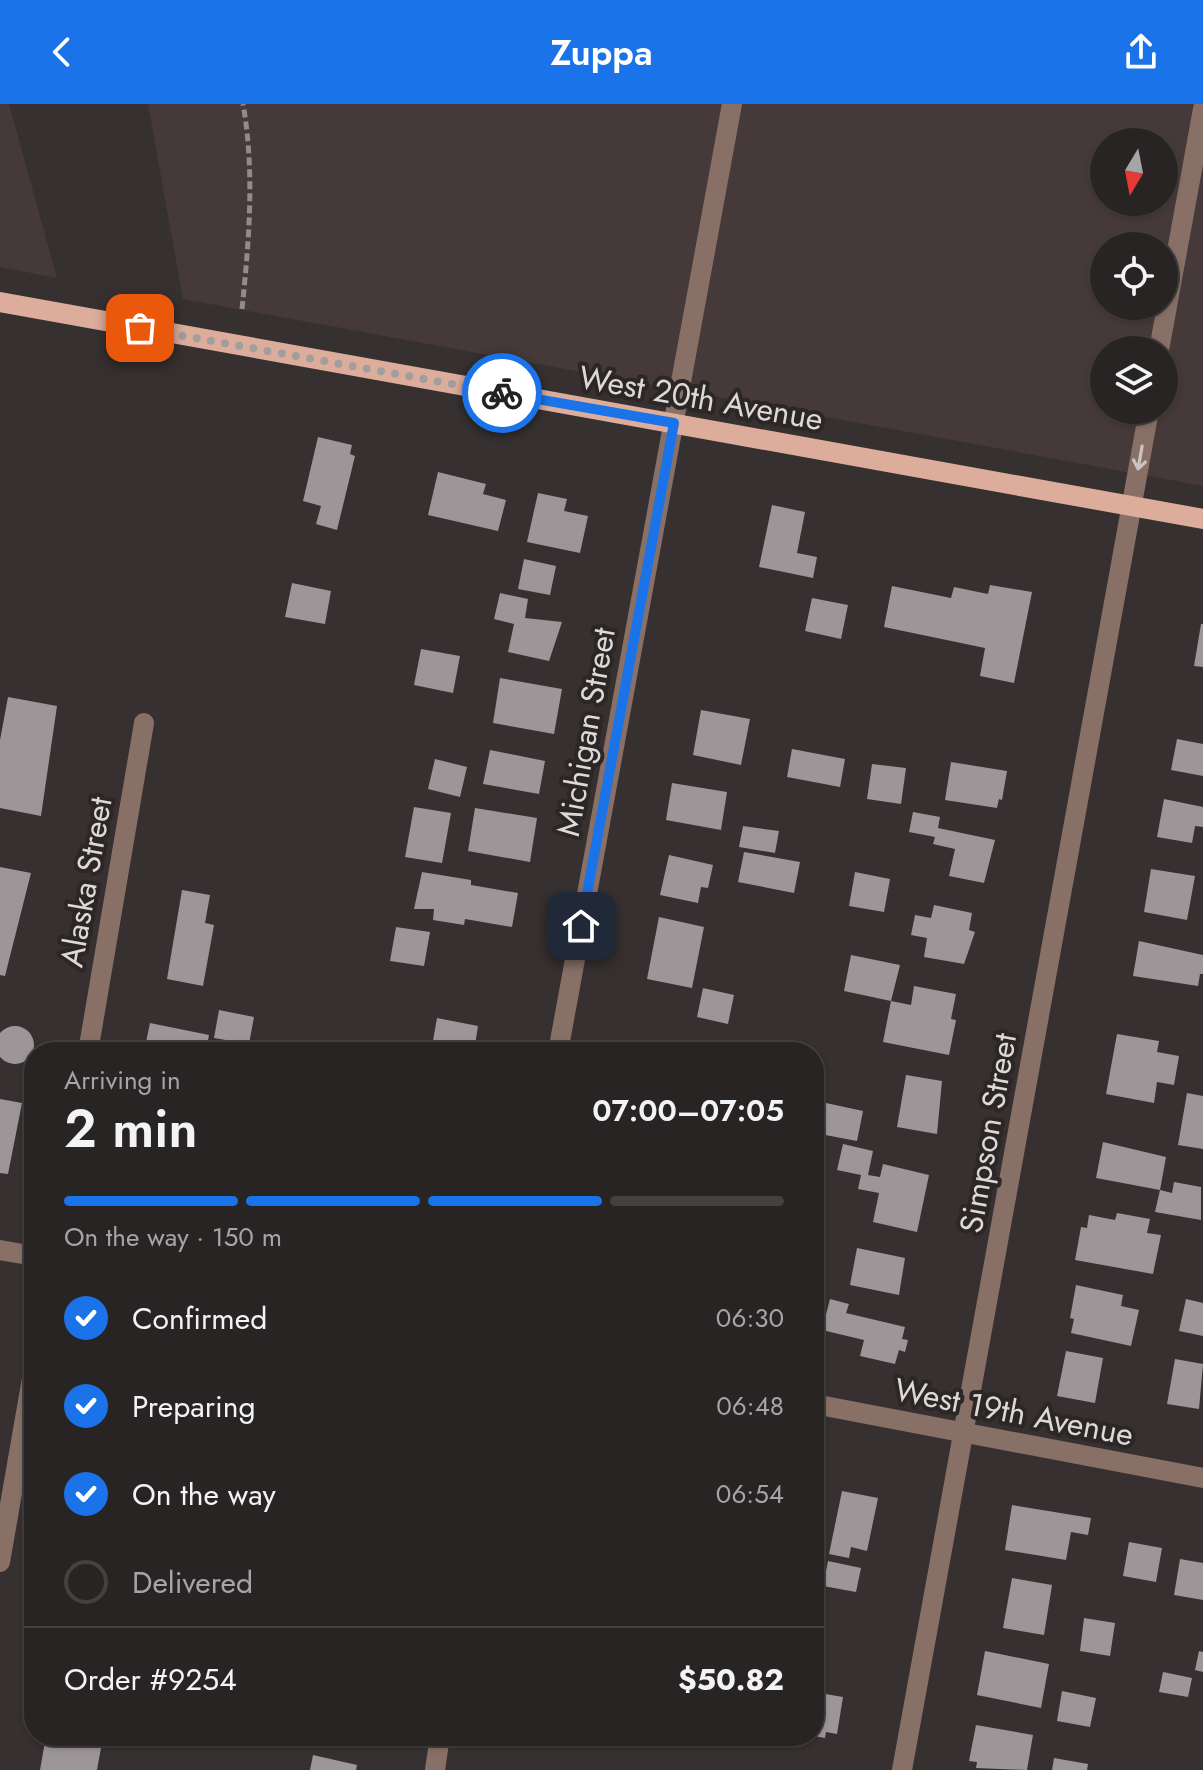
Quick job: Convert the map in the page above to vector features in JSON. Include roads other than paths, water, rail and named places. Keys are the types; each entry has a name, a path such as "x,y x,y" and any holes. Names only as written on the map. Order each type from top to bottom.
{"main road":[{"name":"West 20th Avenue","path":"0,302 1203,519"}],"street":[{"name":"Michigan Street","path":"560,1042 732,104"},
{"path":"1162,336 1203,109"},
{"name":"Simpson Street","path":"902,1770 1146,424"},
{"name":"Alaska Street","path":"90,1042 144,723"},
{"path":"0,1250 24,1254"},
{"name":"West 19th Avenue","path":"824,1406 1203,1478"},
{"path":"0,1562 24,1424"},
{"path":"435,1770 439,1746"}]}
